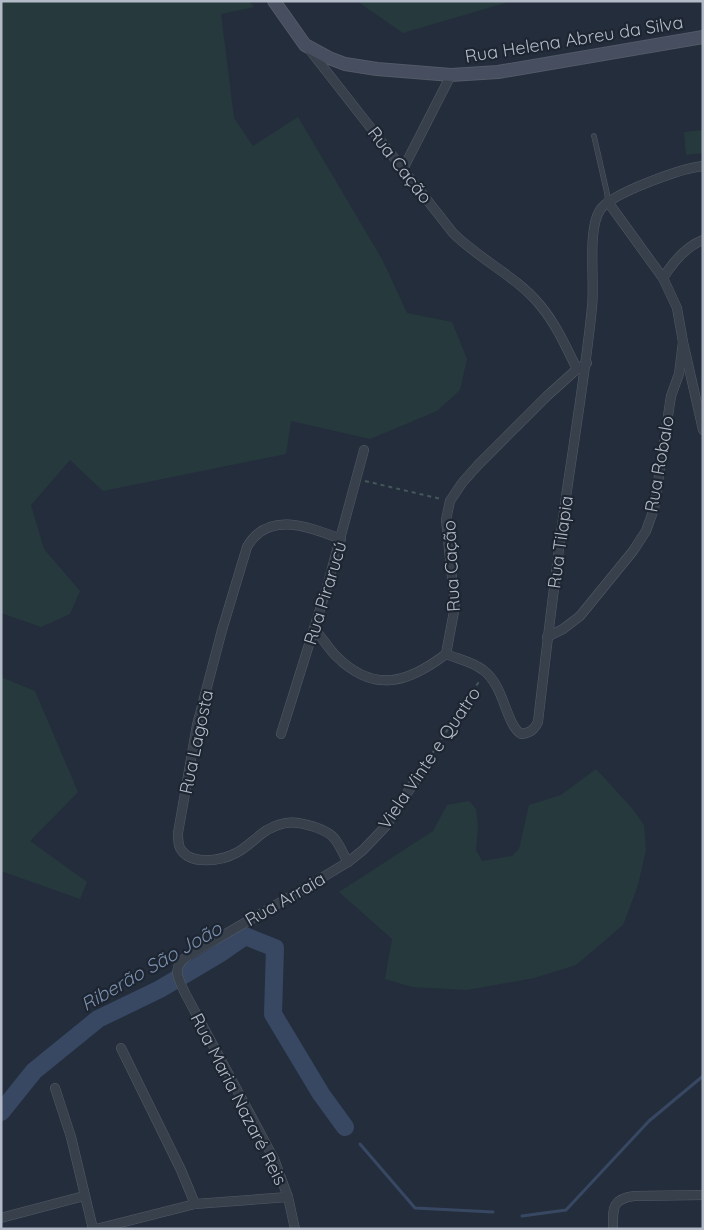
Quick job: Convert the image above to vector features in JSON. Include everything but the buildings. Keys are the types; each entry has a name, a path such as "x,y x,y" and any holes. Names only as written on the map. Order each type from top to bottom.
{"street":[{"path":"274,1 306,45"},
{"name":"Rua Helena Abreu da Silva","path":"306,45 329,58 345,64 377,69 451,75 498,72 703,38"},
{"name":"Rua Cação","path":"306,45 453,233 467,247 523,288 540,305 560,335 577,369"},
{"path":"403,169 451,75"},
{"path":"703,166 677,171 608,202 663,278 677,308 703,430"},
{"name":"Rua Tilapia","path":"486,672 502,695 515,730 521,734 528,733 535,728 538,722 547,637 567,488 587,363 594,292 593,237 595,222 600,210 608,202"},
{"path":"663,278 677,258 690,246 703,240"},
{"name":"Rua Robalo","path":"547,637 563,629 580,616 633,551 646,531 654,509 671,396 679,374 683,342"},
{"name":"Rua Cação","path":"446,654 455,606 446,520 450,502 462,483 478,465 577,369 587,363"},
{"name":"Rua Pirarucú","path":"281,734 341,539 364,450"},
{"name":"Rua Lagosta","path":"341,539 311,528 283,524 268,526 253,536 246,547 197,725 178,833 179,846 184,853 190,857 212,861 238,852 266,831 281,824 298,822 326,831 334,837 348,862"},
{"path":"314,629 336,655 351,669 371,679 391,680 413,675 446,654 482,668 486,672"},
{"name":"Viela Vinte e Quatro","path":"348,862 363,850 386,826 420,773"},
{"name":"Rua Arraia","path":"177,972 177,966 182,960 348,862"},
{"name":"Rua Maria Nazaré Reis","path":"177,972 185,993 274,1159 288,1197 295,1229"},
{"path":"121,1048 177,1162 194,1204"},
{"path":"55,1088 71,1137 84,1196 95,1229 194,1204 288,1197"},
{"path":"613,1229 615,1203 623,1197 703,1195"},
{"path":"1,1218 84,1196"}],"lane":[{"path":"594,136 608,202"}],"path":[{"path":"357,479 450,502"},
{"name":"Viela Vinte e Quatro","path":"420,773 486,672"}],"green space":[{"path":"1,1 249,1 254,7 221,14 234,118 253,146 298,117 383,261 407,313 452,322 467,359 460,390 437,411 370,439 291,421 286,454 103,491 70,460 31,505 44,549 80,591 70,614 41,627 1,613"},
{"path":"357,1 512,1 403,33"},
{"path":"703,130 703,153 686,155 684,132"},
{"path":"1,677 35,691 78,792 30,841 87,882 80,899 1,871"},
{"path":"596,769 631,807 644,825 646,850 638,885 623,925 576,965 534,978 467,990 412,987 385,979 392,939 339,892 433,831 447,805 469,801 476,809 478,827 476,850 482,861 512,856 519,849 529,805 561,795"}],"waterway":[{"name":"Riberão São João","path":"1,1112 34,1071 98,1019 160,989 219,954 245,936 275,948 273,1014 321,1094 345,1127"},
{"path":"522,1216 566,1210 649,1121 703,1076"},
{"path":"360,1144 415,1208 493,1212"}]}
